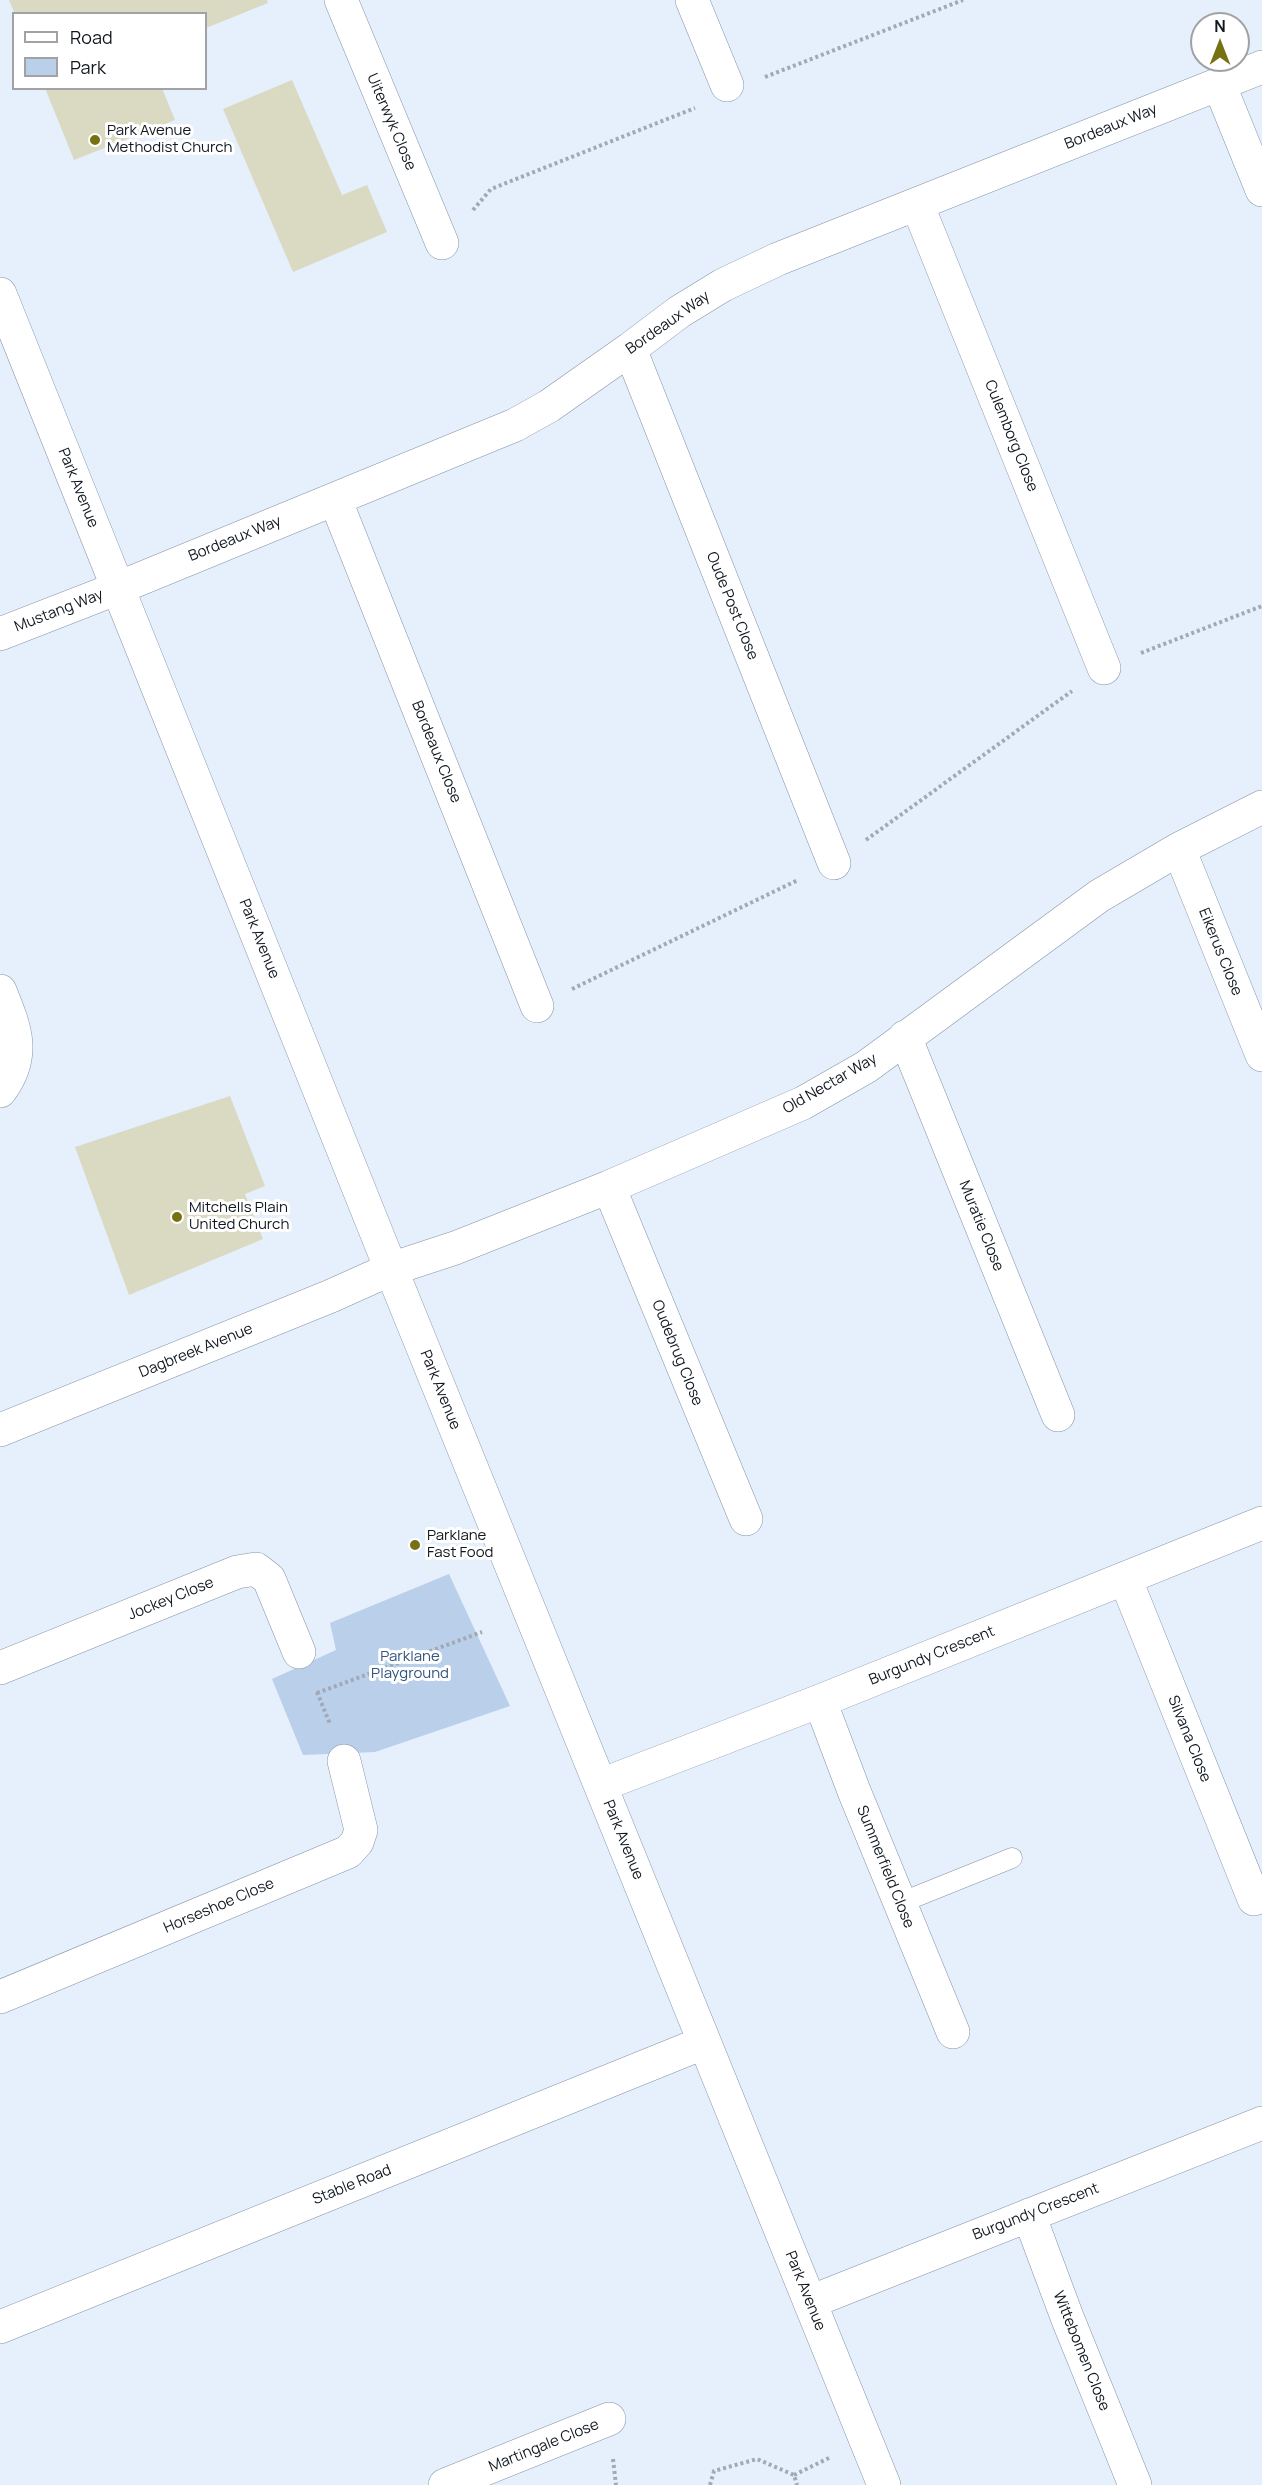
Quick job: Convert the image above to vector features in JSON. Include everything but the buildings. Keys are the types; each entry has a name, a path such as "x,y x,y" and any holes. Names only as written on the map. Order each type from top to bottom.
{"street":[{"name":"Uiterwyk Close","path":"341,0 442,243"},
{"path":"692,0 727,85"},
{"name":"Bordeaux Way","path":"118,588 515,425 549,406 679,312 723,285 778,259 1262,67"},
{"path":"1220,84 1262,190"},
{"name":"Culemborg Close","path":"917,204 1104,668"},
{"name":"Park Avenue","path":"0,294 703,2043 884,2485"},
{"name":"Oude Post Close","path":"630,349 834,863"},
{"name":"Bordeaux Close","path":"334,499 537,1006"},
{"name":"Mustang Way","path":"0,634 118,588"},
{"name":"Old Nectar Way","path":"391,1269 455,1248 609,1187 804,1103 866,1067 1099,896 1179,849 1262,807"},
{"name":"Eikerus Close","path":"1179,849 1262,1055"},
{"path":"0,991 15,1027 17,1053 11,1076 0,1091"},
{"name":"Muratie Close","path":"904,1037 1058,1415"},
{"name":"Oudebrug Close","path":"609,1187 746,1519"},
{"name":"Dagbreek Avenue","path":"0,1430 331,1296 391,1269"},
{"name":"Burgundy Crescent","path":"601,1785 820,1701 1262,1522"},
{"name":"Jockey Close","path":"0,1668 237,1572 256,1569 269,1579 299,1652"},
{"name":"Silvana Close","path":"1125,1578 1254,1899"},
{"name":"Summerfield Close","path":"820,1701 953,2031"},
{"name":"Horseshoe Close","path":"0,1997 348,1852 357,1842 361,1830 344,1761"},
{"name":"Stable Road","path":"0,2327 703,2043"},
{"name":"Burgundy Crescent","path":"810,2302 1262,2124"},
{"name":"Wittebomen Close","path":"1029,2215 1067,2317 1135,2485"},
{"name":"Martingale Close","path":"445,2485 609,2420"}],"lane":[{"path":"900,1903 1012,1857"}],"path":[{"path":"442,243 491,189 717,99 727,85 747,84 963,0"},
{"path":"537,1006 834,863 1104,668 1262,606"},
{"path":"317,1693 482,1632"},
{"path":"299,1652 344,1761"},
{"path":"710,2485 714,2470 757,2459 794,2475 837,2454"},
{"path":"794,2475 797,2485"}],"green space":[{"name":"Parklane Playground","path":"449,1574 510,1706 375,1752 303,1755 272,1679 336,1650 330,1623"}],"place":[{"name":"Park Avenue Methodist Church","path":"95,140"},
{"name":"Mitchells Plain United Church","path":"177,1217"},
{"name":"Parklane Fast Food","path":"415,1545"}]}
